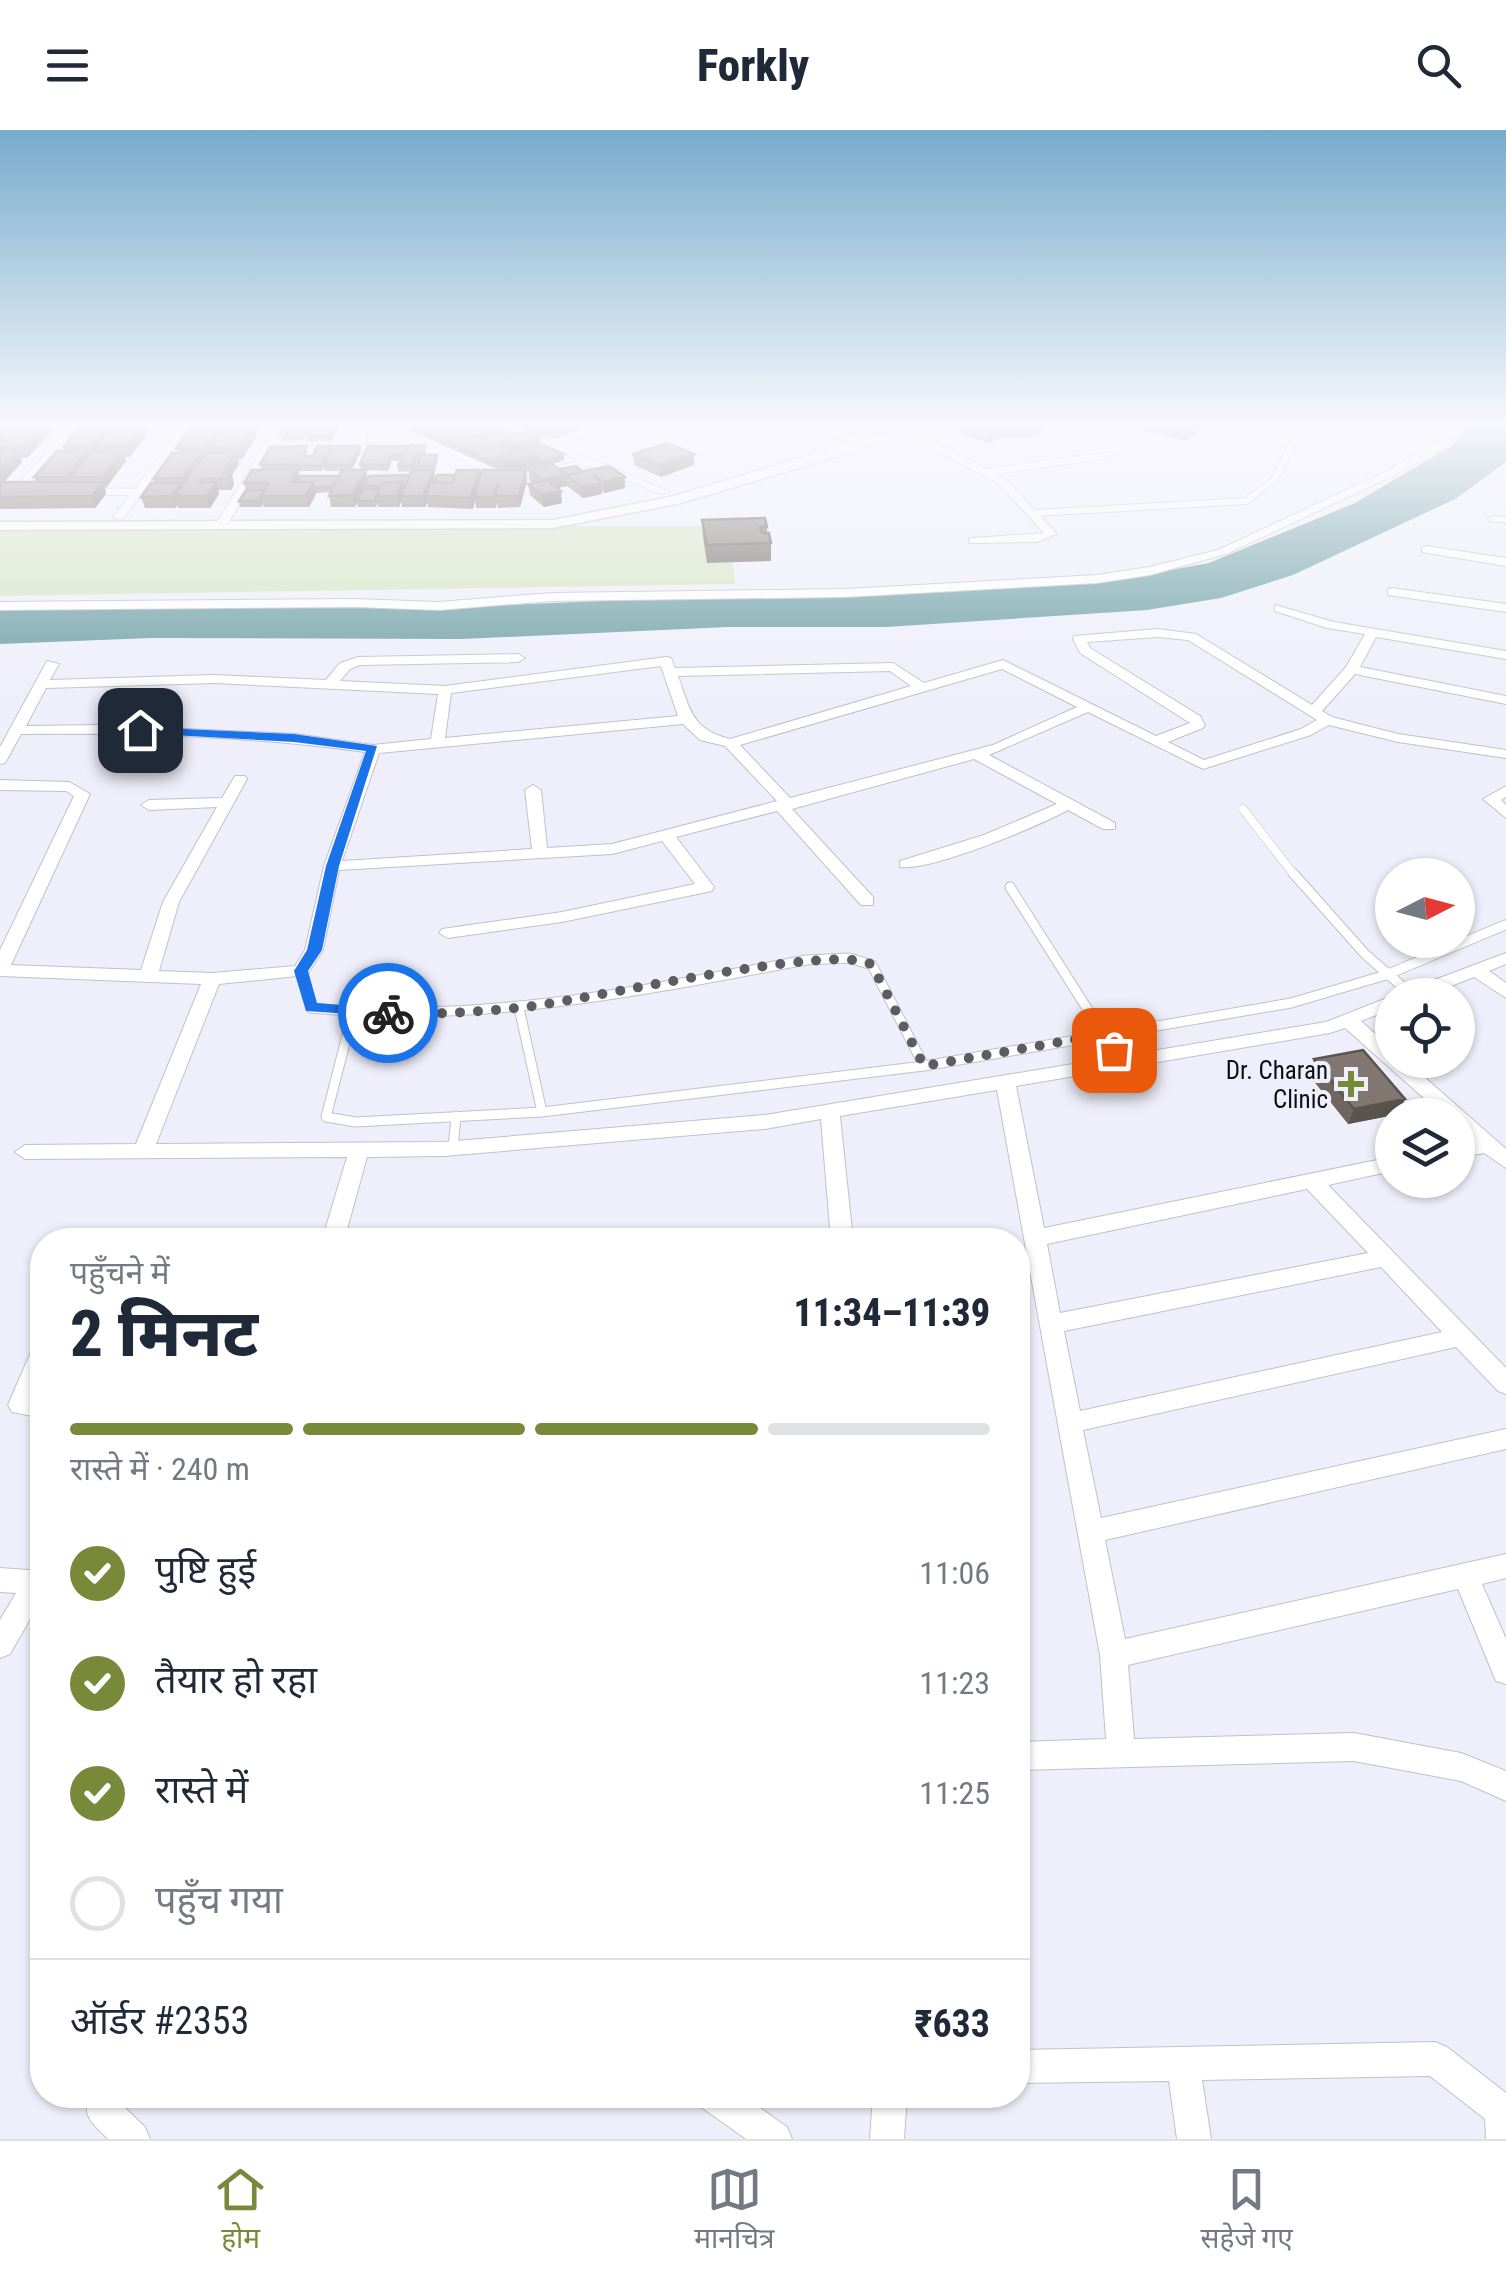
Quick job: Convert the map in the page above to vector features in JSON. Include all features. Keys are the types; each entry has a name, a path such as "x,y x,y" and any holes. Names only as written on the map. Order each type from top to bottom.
{"street":[{"path":"154,519 553,524 580,519"},
{"path":"0,526 420,519"},
{"path":"973,541 1049,537 1049,530 1039,519"},
{"path":"0,606 276,602 439,606 552,597 845,594 1097,579 1150,571 1222,552 1293,519"},
{"path":"1426,550 1506,562"},
{"path":"1392,592 1506,608"},
{"path":"1280,608 1332,624 1506,656"},
{"path":"41,684 214,678 446,690 666,661 686,719 705,737 730,743 1003,664 1203,765 1306,732 1352,670 1374,631"},
{"path":"1156,741 1198,725 1195,719 1085,650 1078,640 1158,632 1191,637 1320,716 1398,738 1506,754"},
{"path":"330,684 345,666 358,660 518,658"},
{"path":"0,760 52,664"},
{"path":"670,672 894,667 920,686"},
{"path":"1352,670 1506,700"},
{"path":"437,744 446,690"},
{"path":"332,866 612,849 976,754 1088,707"},
{"path":"18,730 102,728 294,738 373,749 686,719"},
{"path":"730,743 867,901"},
{"path":"0,784 69,786 82,794 0,969 212,979 301,971 314,950 332,866 373,749"},
{"path":"976,754 1109,826"},
{"path":"148,978 171,902 240,780"},
{"path":"533,790 540,853"},
{"path":"1506,791 1491,799 1506,813"},
{"path":"149,804 226,802"},
{"path":"906,864 1001,836 1069,804"},
{"path":"448,933 562,917 706,888 666,836"},
{"path":"1456,978 1506,958"},
{"path":"1476,970 1506,992"},
{"path":"144,1150 212,979"},
{"path":"25,1152 453,1148 766,1122 1330,1027 1375,1009"},
{"path":"1348,1020 1375,1044"},
{"path":"1413,1078 1436,1098"},
{"path":"1005,1081 1114,1655 1121,1754"},
{"path":"830,1111 841,1228"},
{"path":"1475,1133 1506,1161"},
{"path":"1475,1148 1488,1145"},
{"path":"337,1228 359,1149"},
{"path":"1035,1238 1375,1168"},
{"path":"1312,1181 1506,1384"},
{"path":"1051,1324 1385,1258"},
{"path":"1070,1423 1461,1337"},
{"path":"1090,1532 1506,1439"},
{"path":"1114,1655 1506,1566"},
{"path":"1465,1575 1506,1671"},
{"path":"0,1580 30,1582"},
{"path":"0,1645 30,1598"},
{"path":"1030,1756 1354,1748 1461,1767 1506,1786"},
{"path":"1030,2067 1435,2059 1503,2120"},
{"path":"1182,2063 1194,2139"},
{"path":"101,2108 134,2139"},
{"path":"732,2108 775,2139"},
{"path":"886,2139 889,2108"}],"lane":[{"path":"1243,809 1390,978"},
{"path":"1010,887 1121,1062"},
{"path":"353,1012 326,1116 356,1122 542,1112 924,1066 1290,1003 1386,975 1505,925"},
{"path":"301,971 311,1008 353,1012 519,1008 800,962 854,958 872,965 924,1066"},
{"path":"519,1008 542,1112"},
{"path":"453,1148 456,1116"}],"green space":[{"path":"0,526 729,526 735,584 0,596"}],"water":[{"path":"1317,519 1413,519 1293,575 1221,598 1147,610 886,627 728,627 462,639 151,638 0,644 0,611 183,604 483,606 1127,578 1209,563"}],"building":[{"path":"765,519 767,527 760,527 762,533 769,533 771,543 707,545 702,520"},
{"path":"1363,1050 1375,1064 1375,1078 1387,1078 1404,1098 1375,1098 1375,1105 1354,1109 1314,1059"}],"way so far":[{"path":"388,1013 519,1008 800,962 854,958 872,965 924,1066 1106,1034 1114,1050"}],"place":[{"name":"Dr. Charan Clinic","path":"1351,1084"}],"route":[{"path":"140,730 294,738 373,749 332,866 314,950 301,971 307,981 306,1000 311,1008 388,1013"}]}
